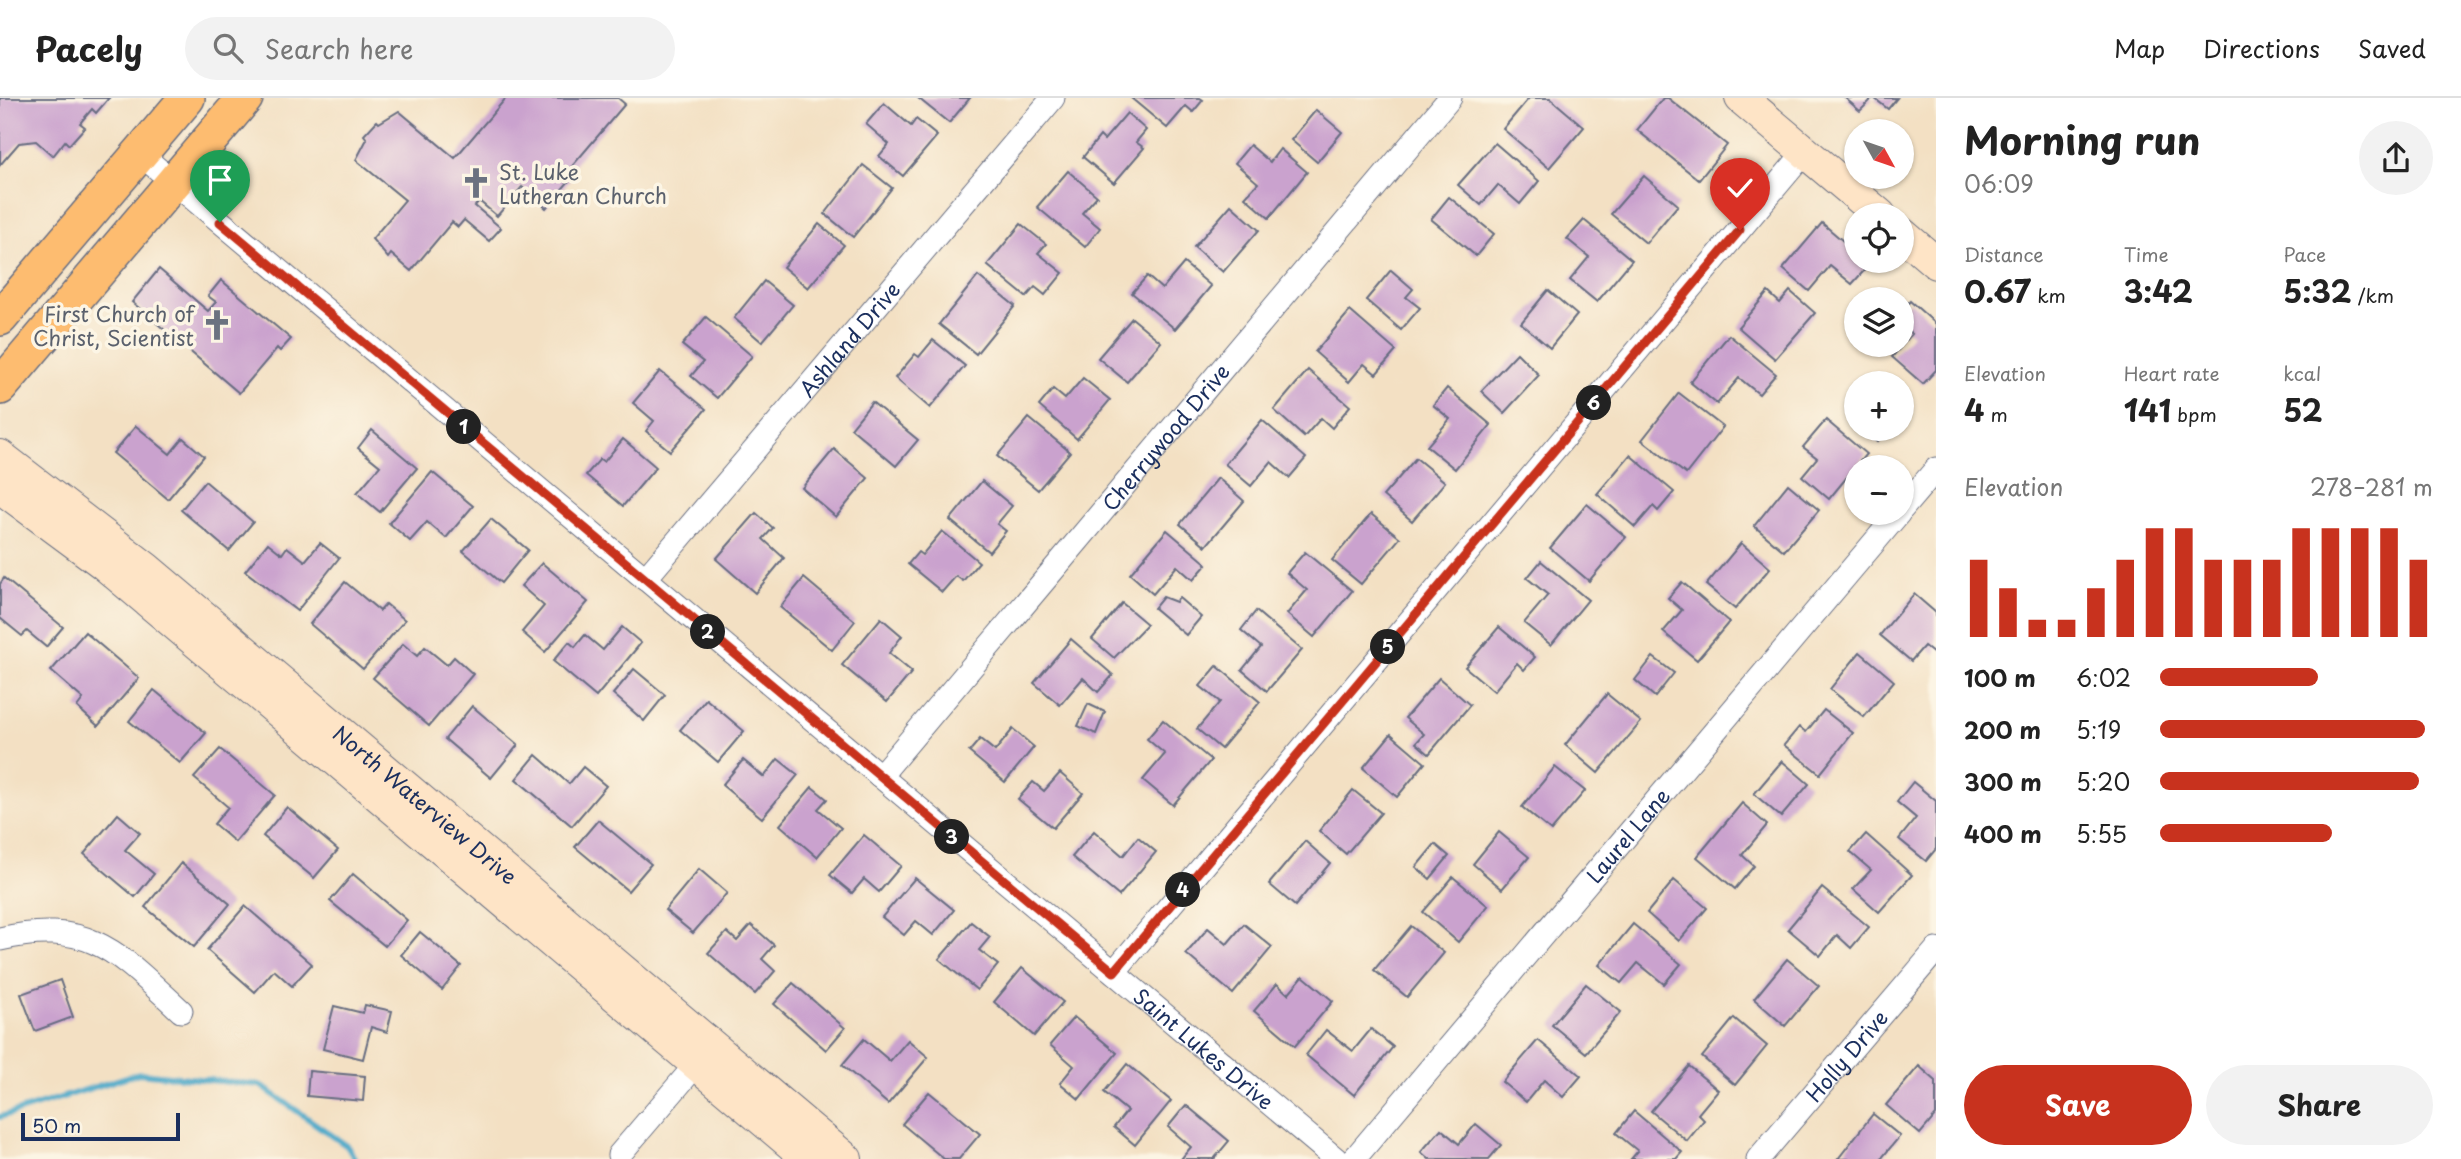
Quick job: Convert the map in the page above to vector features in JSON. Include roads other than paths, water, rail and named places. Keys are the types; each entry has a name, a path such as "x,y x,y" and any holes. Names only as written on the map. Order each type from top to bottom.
{"main road":[{"path":"0,318 187,98"},
{"path":"0,387 245,98"}],"street":[{"name":"Ashland Drive","path":"645,579 1053,98"},
{"name":"Cherrywood Drive","path":"880,776 1450,98"},
{"path":"1741,98 1866,203"},
{"path":"1114,972 1805,152"},
{"name":"Saint Lukes Drive","path":"140,154 1336,1159"},
{"path":"1914,244 1936,263"},
{"name":"North Waterview Drive","path":"0,456 147,569 704,1055 809,1159"},
{"name":"Laurel Lane","path":"1914,495 1936,469"},
{"name":"North Waterview Drive","path":"0,487 113,571 704,1055 846,1159"},
{"name":"Laurel Lane","path":"1354,1159 1889,525"},
{"path":"0,939 50,932 82,936 105,945 181,1011"},
{"name":"Holly Drive","path":"1758,1159 1936,950"},
{"path":"619,1155 704,1055"}],"waterway":[{"path":"0,1117 139,1073 260,1085 347,1146 355,1159"}],"place":[{"name":"St. Luke Lutheran Church","path":"476,183"},
{"name":"First Church of Christ, Scientist","path":"217,325"}]}
